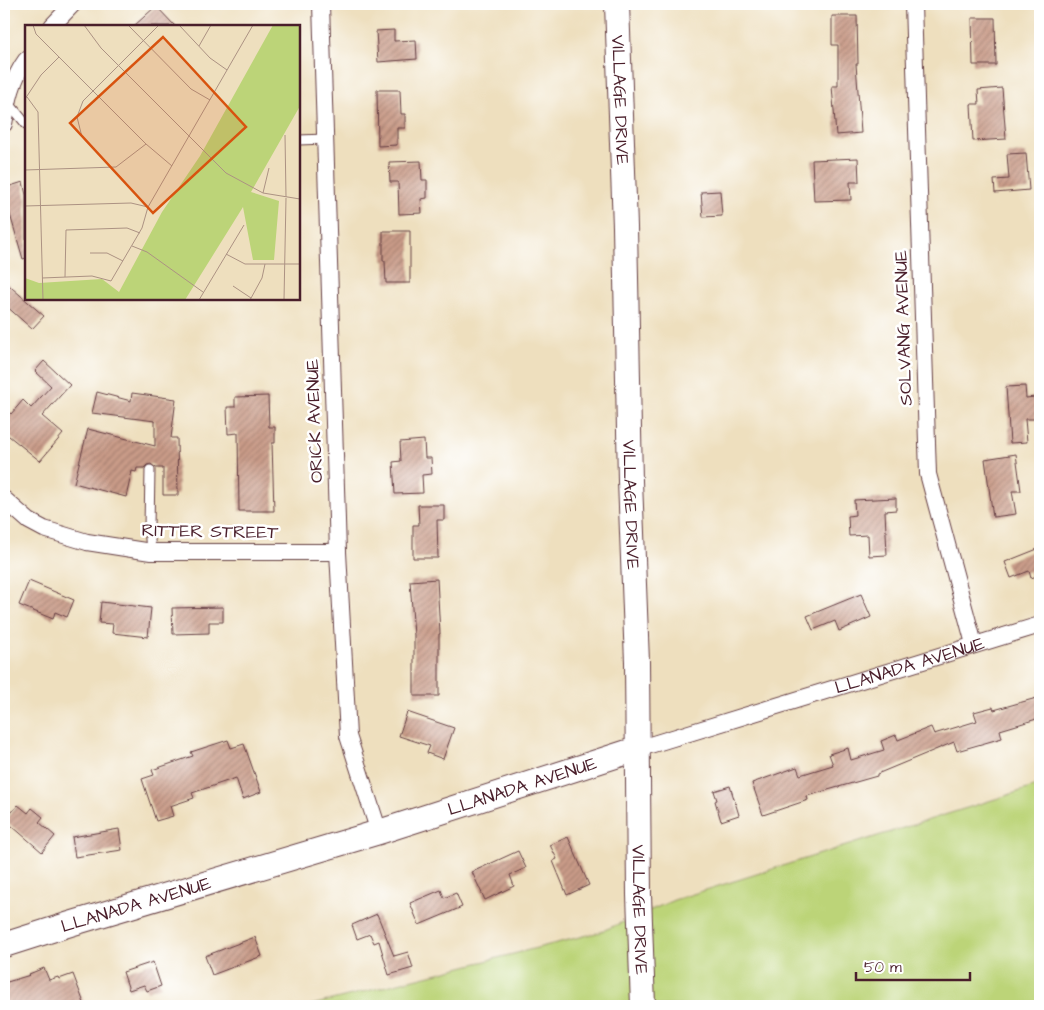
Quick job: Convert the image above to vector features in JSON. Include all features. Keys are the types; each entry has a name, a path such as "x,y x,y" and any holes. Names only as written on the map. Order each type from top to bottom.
{"main road":[{"name":"VILLAGE DRIVE","path":"617,4 625,217 630,482 637,662 637,749 643,1006"},
{"name":"LLANADA AVENUE","path":"4,945 379,832 637,749"}],"street":[{"path":"53,25 73,4"},
{"name":"ORICK AVENUE","path":"321,4 338,552 348,736 379,832"},
{"name":"SOLVANG AVENUE","path":"913,4 928,474 974,644"},
{"path":"4,124 8,102 20,68 25,61"},
{"name":"RITTER STREET","path":"4,499 29,521 44,529 87,542 151,552 338,552"},
{"name":"LLANADA AVENUE","path":"637,749 1040,625"}],"lane":[{"path":"8,102 25,123"},
{"path":"300,140 325,139"},
{"path":"150,470 149,527 151,552"}],"green space":[{"path":"1040,785 1040,1006 308,1006 600,932 674,900"}],"building":[{"path":"156,6 174,25 135,25"},
{"path":"832,16 857,16 858,64 856,64 861,133 836,135 832,86 838,86 838,45 832,45"},
{"path":"972,18 995,18 996,65 973,65"},
{"path":"394,30 394,41 416,40 417,59 378,62 376,31"},
{"path":"1002,88 1006,139 973,141 971,104 979,104 978,90"},
{"path":"377,90 400,90 401,114 405,114 405,128 397,128 397,145 378,146"},
{"path":"1026,153 1029,190 995,193 994,180 1009,179 1007,154"},
{"path":"858,158 859,182 850,182 851,200 814,201 812,160"},
{"path":"421,161 422,180 427,180 427,198 421,199 422,213 399,214 398,182 390,182 389,162"},
{"path":"23,182 25,191 25,258 23,259 4,194 4,188"},
{"path":"720,191 722,216 703,217 701,192"},
{"path":"383,231 410,231 410,283 386,283 385,261 383,261"},
{"path":"4,281 44,316 32,329 4,304"},
{"path":"44,361 70,385 42,416 63,434 40,461 4,432 4,408 11,414 23,400 31,408 51,386 35,371"},
{"path":"1025,386 1026,398 1035,397 1037,419 1025,419 1027,442 1010,443 1006,387"},
{"path":"97,392 131,401 132,393 176,399 171,438 177,438 178,495 163,495 163,468 156,468 151,464 144,468 137,468 136,472 132,471 126,497 74,483 88,429 155,446 155,421 92,413"},
{"path":"268,396 269,427 275,427 275,443 272,443 274,511 239,511 238,433 228,434 227,407 235,407 235,397"},
{"path":"424,440 425,458 431,458 432,474 422,475 423,493 395,494 393,462 401,461 400,442"},
{"path":"1016,454 1021,491 1012,491 1016,514 993,517 985,459"},
{"path":"896,498 896,510 885,511 887,555 869,556 868,535 849,536 848,516 855,515 854,500"},
{"path":"418,505 444,505 444,520 437,520 438,558 413,558 413,525 419,525"},
{"path":"1040,548 1040,575 1031,578 1029,571 1011,578 1005,562"},
{"path":"437,579 440,634 439,696 414,696 414,635 410,581"},
{"path":"29,581 74,600 67,617 55,612 53,619 19,605"},
{"path":"861,594 871,617 839,631 835,621 813,630 807,616"},
{"path":"101,602 151,608 148,637 112,633 113,624 99,623"},
{"path":"223,607 223,622 209,622 209,633 173,634 172,608"},
{"path":"1040,697 1040,718 1000,730 1002,738 957,751 954,742 877,774 877,776 807,796 808,800 763,815 752,783 797,767 800,775 833,765 829,754 848,748 851,760 884,750 881,741 896,735 898,740 931,727 934,734 977,721 974,712 993,707 994,710"},
{"path":"407,712 454,728 443,759 427,753 430,746 399,736"},
{"path":"228,740 231,748 244,744 261,792 243,799 236,778 192,793 194,798 170,806 173,816 156,821 142,779 154,775 152,770 193,756 191,752"},
{"path":"730,786 739,815 721,821 714,791"},
{"path":"18,805 28,813 32,808 43,817 39,822 55,836 42,852 5,820"},
{"path":"119,829 122,850 75,857 72,837"},
{"path":"568,837 589,885 567,895 553,861 557,859 550,845"},
{"path":"518,851 526,868 510,875 514,886 485,900 472,872"},
{"path":"441,890 444,898 456,893 462,907 419,925 410,903"},
{"path":"377,914 394,956 408,952 413,968 389,975 379,941 374,943 370,934 357,939 352,925"},
{"path":"255,937 262,956 212,975 205,956"},
{"path":"153,962 161,986 147,991 144,985 129,990 123,972"},
{"path":"44,968 49,980 73,974 84,1003 76,1006 4,1006 4,983 30,975"}]}
